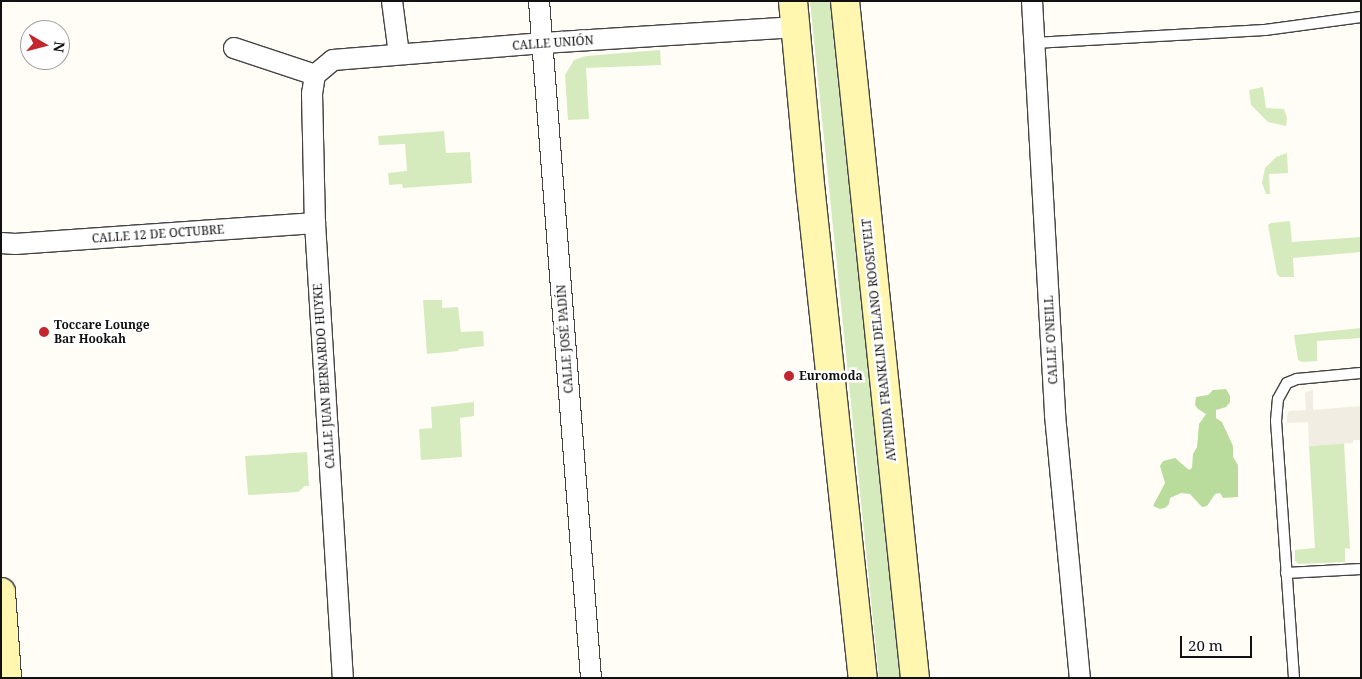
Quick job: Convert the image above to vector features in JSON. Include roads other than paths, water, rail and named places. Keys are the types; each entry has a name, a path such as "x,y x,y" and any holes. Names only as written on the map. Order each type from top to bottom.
{"main road":[{"name":"AVENIDA FRANKLIN DELANO ROOSEVELT","path":"845,1 915,678"},
{"path":"795,14 811,194 863,678"},
{"path":"1,592 7,678"}],"street":[{"path":"392,1 399,54"},
{"name":"CALLE JOSÉ PADÍN","path":"539,1 591,678"},
{"name":"CALLE O'NEILL","path":"1032,1 1055,415 1080,678"},
{"name":"CALLE UNIÓN","path":"315,75 334,60 543,43 795,14"},
{"path":"234,48 315,75"},
{"name":"CALLE JUAN BERNARDO HUYKE","path":"315,75 312,93 315,223 343,678"},
{"name":"CALLE 12 DE OCTUBRE","path":"1,243 15,244 315,223"}],"lane":[{"path":"1034,43 1265,30 1361,16"},
{"path":"1294,678 1276,421 1278,399 1287,383 1296,379 1361,373"},
{"path":"1286,573 1361,569"}],"place":[{"name":"Toccare Lounge Bar Hookah","path":"44,332"},
{"name":"Euromoda","path":"789,376"}]}
